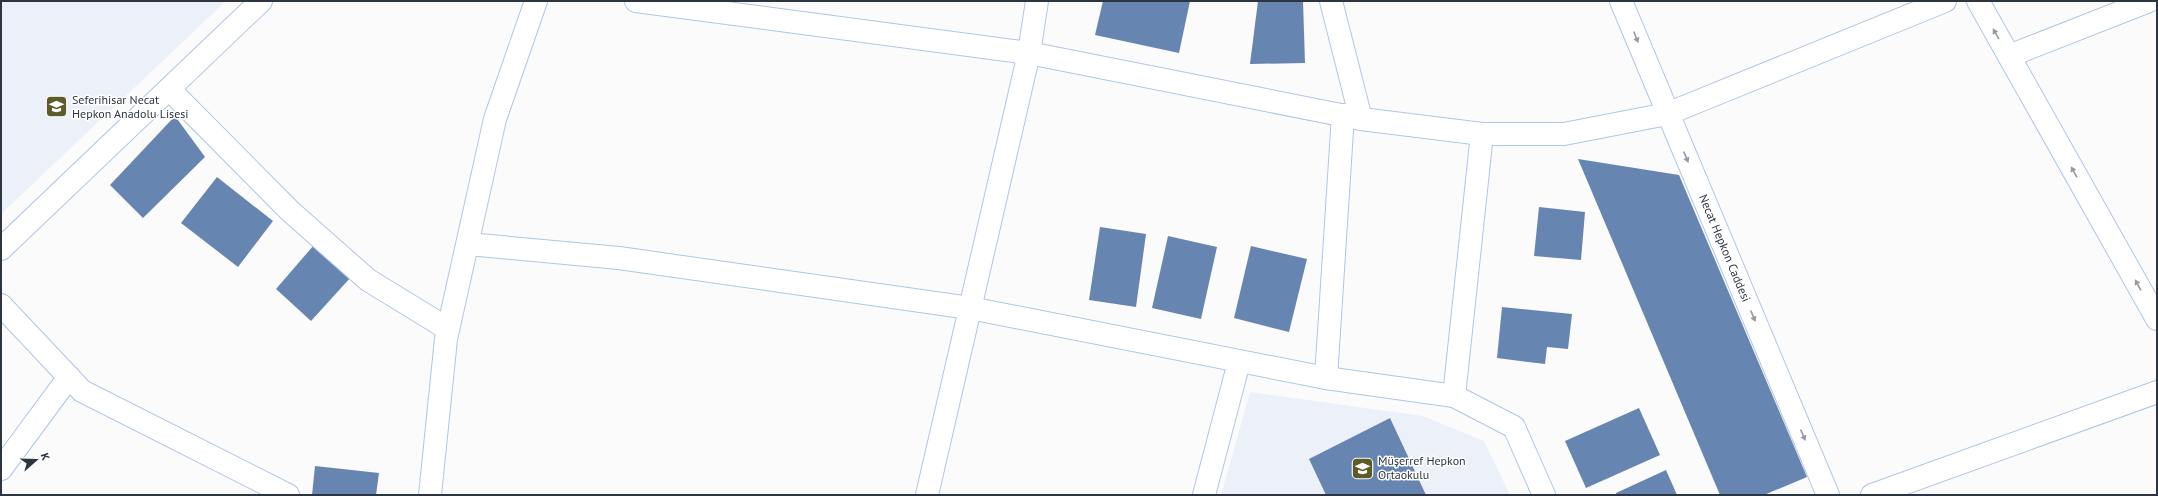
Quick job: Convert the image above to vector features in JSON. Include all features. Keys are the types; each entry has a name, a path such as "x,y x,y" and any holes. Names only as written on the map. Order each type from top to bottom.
{"street":[{"path":"1,249 261,1"},
{"path":"430,495 448,329 495,119 536,1"},
{"path":"636,1 1029,53 1352,117 1482,134 1564,134 1667,114 1945,1"},
{"path":"927,495 1029,53 1037,1"},
{"path":"1326,378 1352,117 1330,1"},
{"name":"Necat Hepkon Caddesi","path":"1621,1 1667,114 1828,495"},
{"path":"1978,1 2157,319"},
{"path":"2009,56 2149,1"},
{"path":"169,88 290,211 368,280 448,329"},
{"path":"1454,396 1482,134"},
{"path":"468,244 619,258 970,308 1326,378 1454,396 1514,427 1544,495"},
{"path":"1,305 82,391 288,495"},
{"path":"1204,495 1239,362"},
{"path":"1,469 69,377"},
{"path":"1872,495 2157,392"}],"shaded area":[{"name":"Seferihisar Necat Hepkon Anadolu Lisesi","path":"1,1 226,1 1,214"},
{"name":"Müşerref Hepkon Ortaokulu","path":"1250,392 1423,416 1484,441 1510,495 1221,495"}],"building":[{"path":"1103,1 1190,1 1179,53 1095,35"},
{"path":"1258,1 1303,1 1305,63 1250,64"},
{"path":"175,116 205,157 143,218 110,185"},
{"path":"1578,159 1679,175 1807,477 1764,495 1720,495"},
{"path":"217,177 273,221 238,267 181,223"},
{"path":"1539,207 1585,212 1581,260 1534,256"},
{"path":"1100,227 1146,234 1136,307 1089,300"},
{"path":"1168,236 1217,247 1201,319 1152,308"},
{"path":"314,245 351,277 311,321 276,289"},
{"path":"1251,246 1307,259 1289,332 1234,318"},
{"path":"1502,307 1572,314 1568,349 1547,347 1545,364 1497,358"},
{"path":"1639,408 1660,455 1586,488 1565,441"},
{"path":"1390,418 1426,495 1326,495 1309,459"},
{"path":"315,466 379,473 376,495 312,495"},
{"path":"1666,470 1677,495 1616,495 1616,493"}],"place":[{"name":"Seferihisar Necat Hepkon Anadolu Lisesi","path":"57,107"},
{"name":"Müşerref Hepkon Ortaokulu","path":"1363,468"}]}
